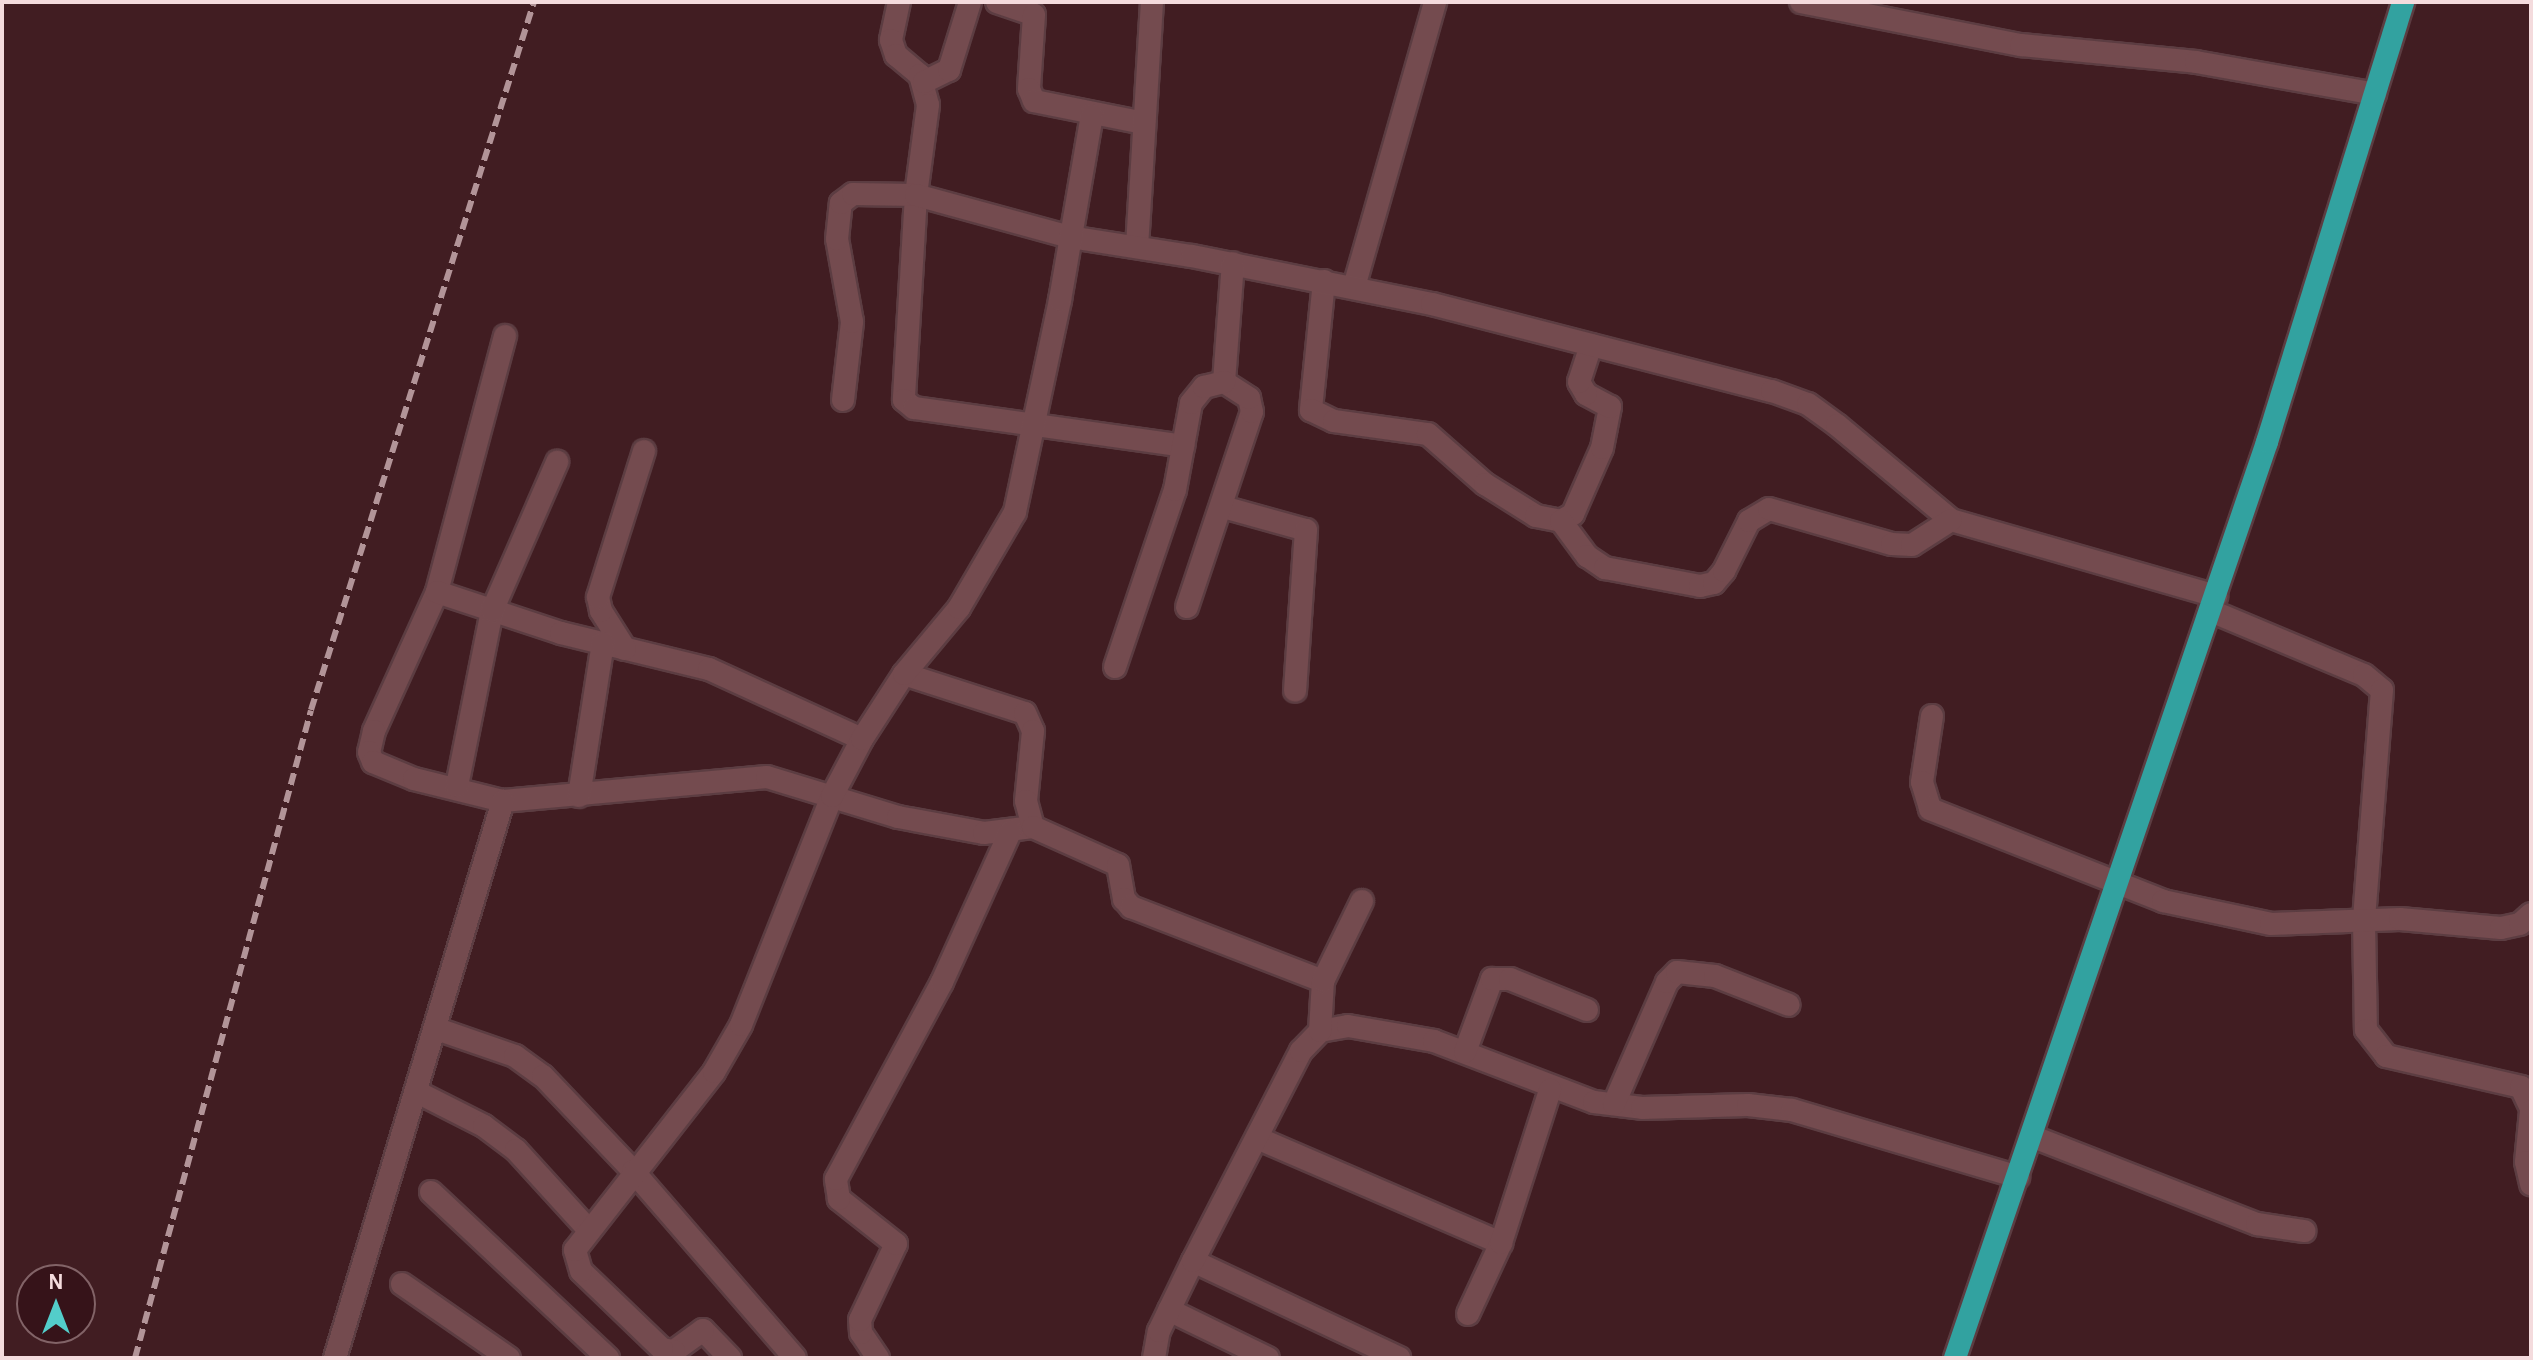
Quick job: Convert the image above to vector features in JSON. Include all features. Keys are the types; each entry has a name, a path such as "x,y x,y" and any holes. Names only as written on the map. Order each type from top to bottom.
{"highway":[{"path":"1955,1358 2213,604 2403,2"}],"street":[{"path":"899,2 891,40 896,55 924,82 928,105 916,195 904,400 914,408 1183,446"},
{"path":"924,82 949,70 970,2"},
{"path":"997,2 1034,15 1029,89 1034,101 1144,123"},
{"path":"1137,247 1152,2"},
{"path":"1354,287 1435,2"},
{"path":"1801,2 1825,4 2021,45 2196,62 2375,94"},
{"path":"730,1358 703,1330 674,1351 662,1349 581,1271 575,1250 633,1171 680,1119 741,1025 832,796 862,739 904,674 959,608 1015,512 1092,115"},
{"path":"843,400 852,322 837,239 841,203 853,194 916,195 1070,237 1233,263 1354,287 1591,345 1808,404 1951,520 2213,604 2364,675 2382,690 2364,920 2366,1030 2375,1047 2401,1060 2521,1087 2531,1109 2526,1162 2531,1184"},
{"path":"1224,382 1233,263"},
{"path":"1324,281 1311,410 1334,421 1428,434 1512,504 1561,521 1587,556 1605,568 1700,586 1714,583 1724,571 1749,521 1769,509 1892,544 1912,545 1951,520"},
{"path":"505,336 437,592 374,731 369,752 384,769 457,786 503,801 579,796 742,776 767,777 898,817 984,833 1033,827 1118,865 1124,899 1131,907 1323,981"},
{"path":"1561,521 1573,514 1583,498 1610,413 1606,403 1581,389 1591,345"},
{"path":"1115,667 1162,532 1196,392 1224,382"},
{"path":"1187,607 1223,507 1252,412 1249,398 1224,382"},
{"path":"579,796 614,646 598,597 644,451"},
{"path":"457,786 492,611 557,462"},
{"path":"1223,507 1306,530 1295,691"},
{"path":"437,592 492,611 745,681 862,739"},
{"path":"904,674 1025,713 1033,731 1026,801 1033,827"},
{"path":"1932,716 1922,782 1930,809 2190,908 2271,924 2364,920 2501,928 2520,924 2531,914"},
{"path":"335,1358 437,1029 503,801"},
{"path":"878,1358 861,1333 860,1320 896,1244 839,1199 836,1179 942,982 1010,832"},
{"path":"1320,1031 1323,981 1362,901"},
{"path":"1614,1104 1667,982 1677,972 1715,976 1789,1005"},
{"path":"1465,1052 1492,979 1510,979 1587,1010"},
{"path":"1154,1358 1154,1343 1193,1261 1301,1051 1320,1031 1348,1026 1465,1052 1550,1090 1614,1104 1792,1110 2018,1177"},
{"path":"437,1029 525,1063 633,1171 795,1358"},
{"path":"1468,1314 1501,1243 1550,1090"},
{"path":"417,1092 484,1126 516,1150 588,1229"},
{"path":"2031,1136 2235,1214 2304,1231"},
{"path":"1257,1138 1501,1243"},
{"path":"431,1192 608,1358"},
{"path":"1193,1261 1399,1358"},
{"path":"402,1284 479,1351 509,1358"},
{"path":"1169,1310 1268,1358"}],"railway":[{"path":"135,1358 311,710 534,2"}]}
